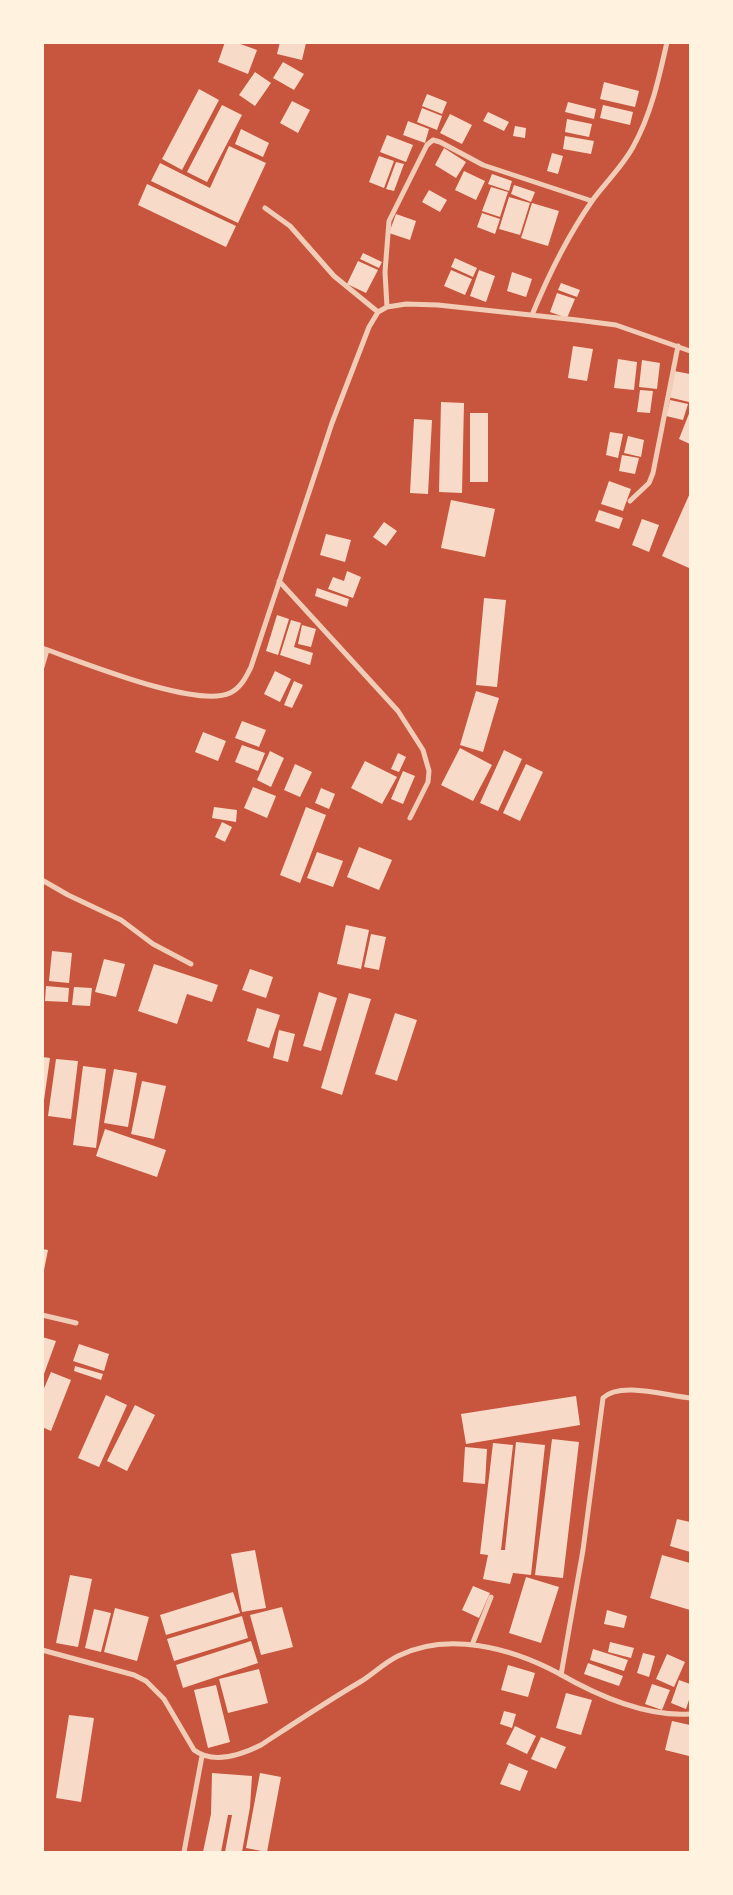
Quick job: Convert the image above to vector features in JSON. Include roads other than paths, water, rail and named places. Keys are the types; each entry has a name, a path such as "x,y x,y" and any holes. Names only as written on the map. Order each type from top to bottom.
{"street":[{"path":"532,315 553,267 592,201 633,147 654,97 667,42"},
{"path":"387,307 385,264 388,221 428,145 433,140 483,165 592,201"},
{"path":"265,208 290,226 334,276 378,312"},
{"path":"42,666 45,649 122,676 193,695 213,696 229,694 245,680 251,667 332,423 369,327 378,312 387,307 406,304 438,305 616,325 690,351"},
{"path":"630,501 649,483 653,473 678,346"},
{"path":"279,581 398,711 423,750 429,771 428,782 410,818"},
{"path":"42,880 98,911 121,920 153,944 191,964"},
{"path":"42,1314 76,1322"},
{"path":"561,1675 583,1550 603,1398 610,1392 622,1389 690,1398"},
{"path":"472,1645 492,1598"},
{"path":"42,1650 134,1674 146,1681 164,1699 194,1750 202,1756 215,1758 243,1754 260,1745 396,1657 414,1649 436,1644 472,1645 533,1660 619,1702 664,1713 690,1714"},
{"path":"184,1852 202,1756"}]}
